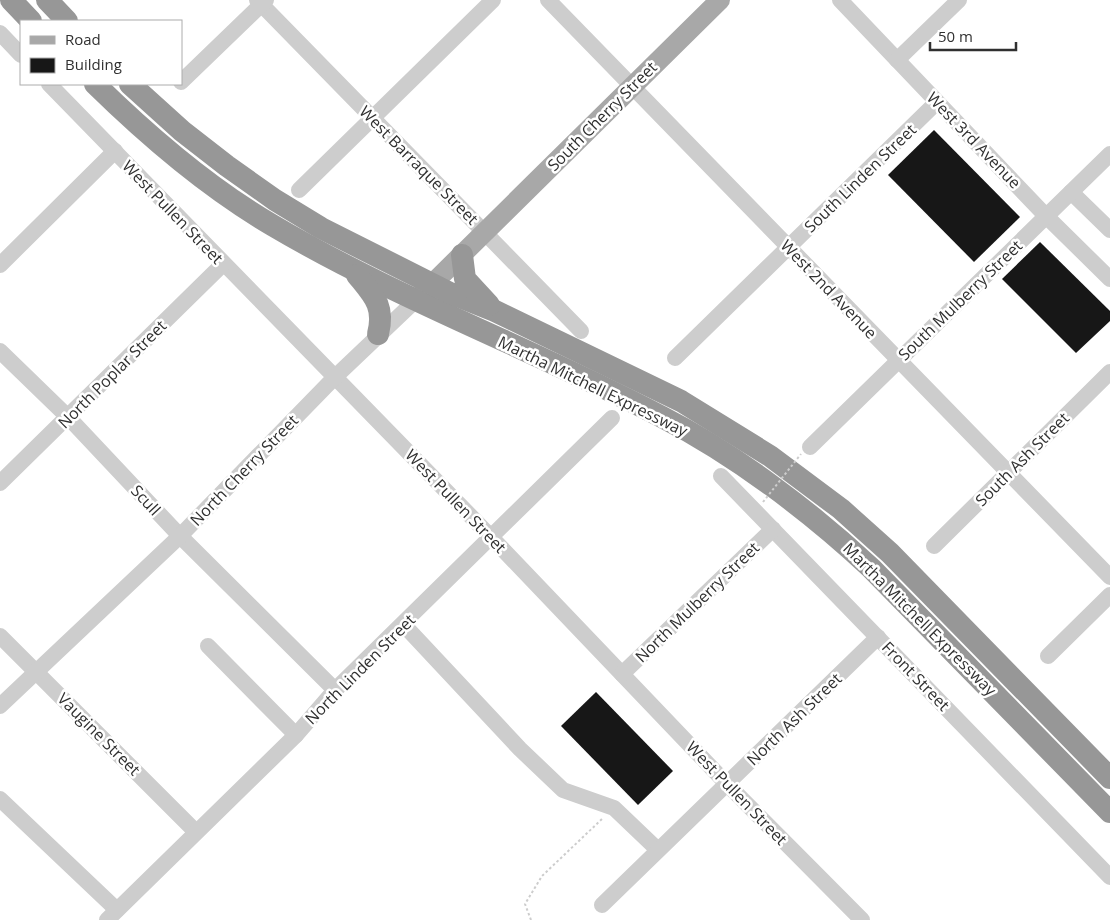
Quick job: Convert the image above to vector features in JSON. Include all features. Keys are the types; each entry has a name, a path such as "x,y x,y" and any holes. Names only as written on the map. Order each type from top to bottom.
{"highway":[{"path":"10,0 31,20"},
{"path":"47,0 66,20"},
{"name":"Martha Mitchell Expressway","path":"96,85 143,129 223,192 270,224 353,270 663,417 765,482 847,546 871,568 1110,812"},
{"name":"Martha Mitchell Expressway","path":"131,85 182,131 275,200 321,228 432,284 495,311 681,401 738,435 808,483 890,553 1110,778"},
{"path":"462,255 465,280 495,311"},
{"path":"353,270 371,292 380,308 382,319 378,334"}],"main road":[{"name":"South Cherry Street","path":"485,232 720,0"},
{"name":"North Cherry Street","path":"416,300 485,232"}],"street":[{"path":"299,190 493,0"},
{"name":"West 2nd Avenue","path":"548,0 1110,577"},
{"name":"West 3rd Avenue","path":"840,0 1046,216 1110,279"},
{"path":"897,60 959,0"},
{"path":"182,82 261,2"},
{"name":"West Barraque Street","path":"261,2 372,118 581,330"},
{"path":"1,35 20,54"},
{"name":"West Pullen Street","path":"50,85 492,538 727,784 862,920"},
{"name":"South Linden Street","path":"675,358 937,102"},
{"path":"0,265 115,151"},
{"name":"South Mulberry Street","path":"806,450 1110,154"},
{"path":"1071,192 1110,230"},
{"name":"North Poplar Street","path":"0,483 223,264"},
{"name":"North Cherry Street","path":"0,706 180,536 334,377 416,300"},
{"name":"Scull","path":"0,351 68,418 180,536 335,690"},
{"name":"South Ash Street","path":"934,546 1110,372"},
{"name":"North Linden Street","path":"112,915 296,735 335,690 492,538 612,418"},
{"name":"Front Street","path":"721,476 1110,877"},
{"name":"North Mulberry Street","path":"622,674 773,529"},
{"path":"1048,656 1110,594"},
{"path":"404,624 520,749 563,790 614,808 658,850"},
{"name":"Vaugine Street","path":"0,636 196,832"},
{"name":"North Ash Street","path":"602,905 878,637"},
{"path":"208,646 296,735"},
{"path":"0,799 112,915"}],"path":[{"path":"763,502 806,450"},
{"path":"531,920 525,904 542,876 614,808"}],"building":[{"path":"934,130 1020,217 974,262 888,175"},
{"path":"1040,242 1110,311 1110,321 1076,353 1002,279"},
{"path":"596,692 673,771 638,805 561,726"}]}
